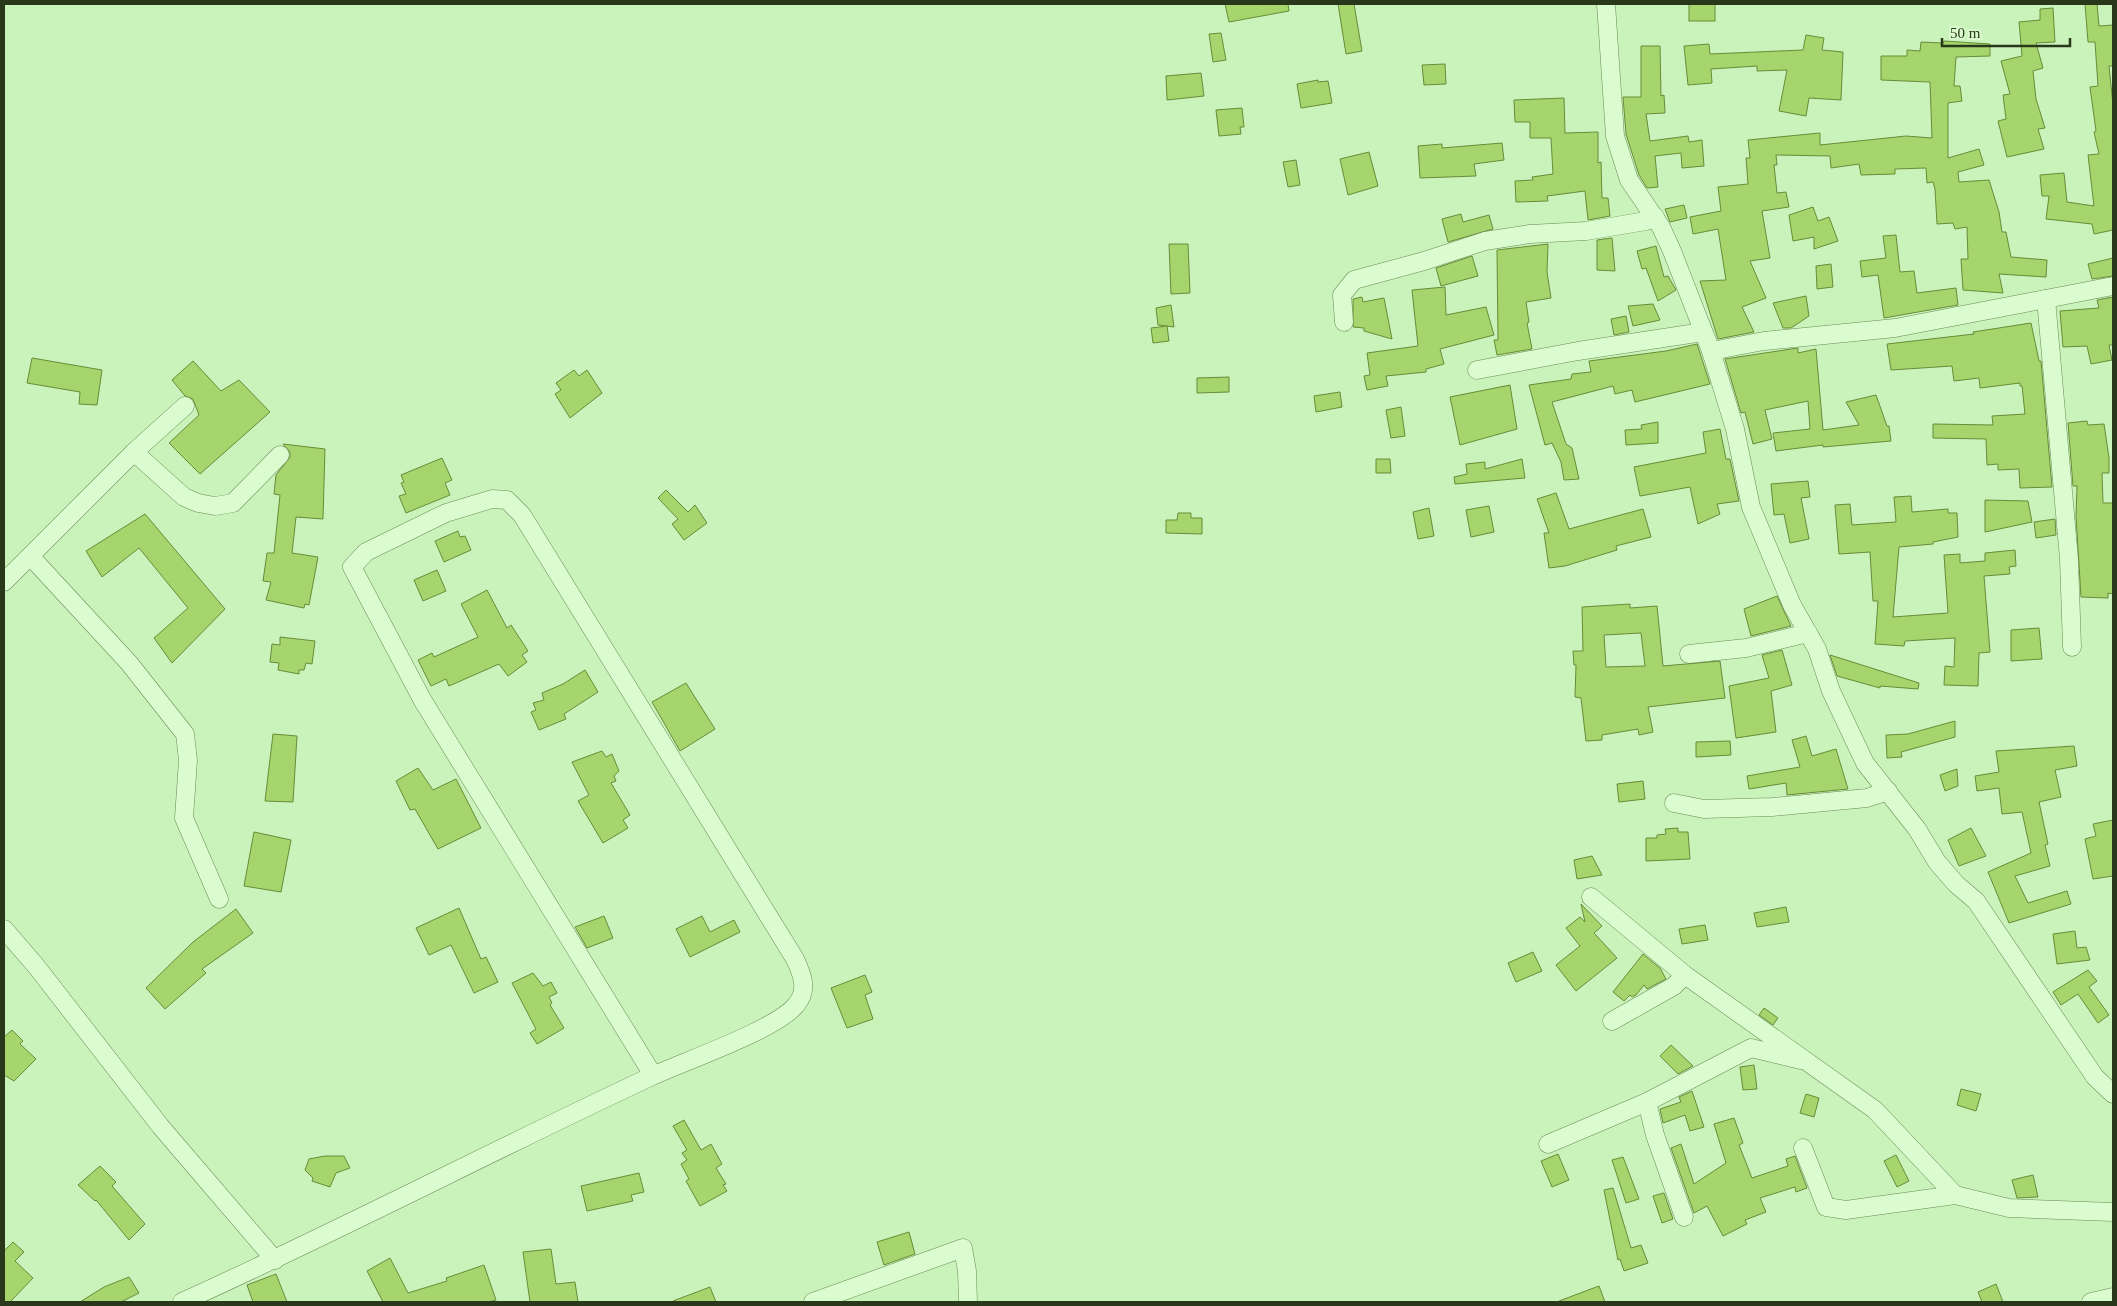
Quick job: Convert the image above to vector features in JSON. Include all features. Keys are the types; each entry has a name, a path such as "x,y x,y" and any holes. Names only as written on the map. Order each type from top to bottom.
{"street":[{"path":"1606,4 1615,136 1629,180 1655,217 1672,251 1711,351 1735,429 1751,507 1792,605 1817,649 1831,691 1865,763 1917,829 1937,862 1956,884 1976,901 2095,1077 2113,1094"},
{"path":"1344,322 1342,295 1354,280 1424,261 1485,241 1530,234 1586,231 1646,221 1655,217"},
{"path":"1711,351 1764,341 1896,328 2113,286"},
{"path":"2046,299 2069,559 2072,647"},
{"path":"1477,370 1578,351 1703,332"},
{"path":"4,582 134,452 185,406"},
{"path":"134,452 184,497 198,503 215,506 233,503 280,455"},
{"path":"182,1302 275,1260 505,1145 653,1075 765,1027 796,1006 802,995 804,978 795,959 522,515 507,500 492,499 446,512 366,552 352,567 423,701 653,1075"},
{"path":"31,557 130,663 184,734 188,760 184,818 220,899"},
{"path":"1689,654 1746,648 1808,633"},
{"path":"1674,803 1704,809 1772,807 1867,798 1888,791"},
{"path":"1591,897 1685,975 1875,1110 1955,1195"},
{"path":"4,929 36,966 161,1127 275,1260"},
{"path":"1612,1021 1674,986 1685,975"},
{"path":"1750,1020 1754,1036 1750,1048"},
{"path":"1548,1144 1647,1102 1750,1048 1809,1062"},
{"path":"1647,1102 1655,1135 1684,1217"},
{"path":"1804,1148 1826,1207 1846,1210 1955,1195 2009,1208 2113,1212"},
{"path":"813,1302 963,1248 967,1271 968,1302"},
{"path":"2091,1302 2113,1297"}],"building":[{"path":"1225,4 1288,4 1289,11 1229,22"},
{"path":"1338,4 1354,4 1362,51 1346,54"},
{"path":"1689,4 1715,4 1715,21 1689,21"},
{"path":"2085,4 2097,4 2099,26 2113,25 2113,66 2109,66 2113,105 2113,230 2094,234 2092,224 2046,219 2049,196 2042,196 2040,175 2064,173 2067,202 2094,206 2088,155 2099,154 2094,132 2096,131 2090,87 2098,86 2095,42 2088,42"},
{"path":"2053,8 2055,42 2036,43 2043,68 2033,71 2036,99 2045,128 2038,129 2044,149 2007,157 1998,121 2006,119 2003,95 2010,94 2001,61 2022,56 2019,22 2040,20 2040,9"},
{"path":"1221,33 1226,60 1213,62 1209,34"},
{"path":"1806,35 1824,38 1822,50 1843,52 1841,100 1809,98 1806,116 1779,111 1787,70 1757,71 1757,66 1711,69 1712,83 1688,85 1684,46 1709,44 1710,54 1803,50"},
{"path":"1944,41 1990,44 1990,56 1956,57 1954,86 1960,86 1962,101 1948,103 1948,158 1979,149 1984,165 1958,172 1959,182 1989,180 1999,212 2002,232 2006,232 2011,257 2047,260 2046,277 1999,274 2003,293 1963,290 1961,259 1968,259 1967,227 1955,229 1953,223 1937,224 1935,189 1933,182 1927,183 1926,168 1895,169 1895,174 1861,175 1859,164 1831,168 1830,156 1776,155 1777,165 1774,165 1777,193 1786,192 1789,207 1762,211 1770,258 1750,261 1766,298 1742,307 1754,332 1718,339 1700,281 1726,280 1718,229 1693,234 1690,217 1721,211 1718,187 1748,184 1746,158 1750,158 1748,140 1820,133 1820,145 1906,136 1932,138 1930,82 1881,80 1881,56 1907,56 1907,50 1920,51 1921,42 1943,43"},
{"path":"1641,46 1660,46 1661,96 1664,95 1665,113 1646,114 1650,141 1688,136 1689,142 1702,140 1704,166 1682,168 1681,153 1655,156 1658,187 1647,188 1639,175 1626,134 1623,97 1641,97"},
{"path":"1445,64 1446,84 1424,85 1422,65"},
{"path":"1201,73 1204,96 1167,100 1166,76"},
{"path":"1318,80 1318,82 1328,81 1332,103 1301,108 1297,84"},
{"path":"1564,98 1565,133 1598,132 1598,163 1601,162 1602,198 1608,198 1610,216 1588,220 1585,191 1547,196 1548,201 1516,202 1515,181 1533,180 1532,177 1553,174 1551,138 1530,138 1530,122 1515,122 1514,100"},
{"path":"1242,108 1244,127 1240,127 1241,134 1219,136 1216,110"},
{"path":"1502,143 1504,160 1474,164 1476,176 1420,178 1418,146 1442,144 1442,148"},
{"path":"1369,152 1378,186 1348,195 1340,159"},
{"path":"1296,160 1300,185 1288,187 1283,162"},
{"path":"1684,205 1687,218 1670,222 1665,209"},
{"path":"1813,207 1818,221 1829,217 1838,241 1814,249 1814,237 1793,241 1789,215"},
{"path":"1461,214 1463,222 1489,215 1493,229 1448,242 1442,219"},
{"path":"1896,235 1900,272 1914,271 1917,293 1956,288 1958,305 1884,318 1878,275 1862,277 1860,261 1886,258 1883,236"},
{"path":"1612,238 1615,271 1597,270 1597,240"},
{"path":"1169,244 1188,244 1190,293 1171,294"},
{"path":"1548,244 1547,272 1551,298 1526,302 1529,322 1527,323 1532,349 1497,355 1494,340 1498,340 1497,250"},
{"path":"1656,246 1664,277 1668,276 1676,290 1658,301 1646,268 1642,269 1637,251"},
{"path":"1472,256 1478,276 1441,286 1436,268"},
{"path":"2113,258 2113,276 2092,279 2088,264"},
{"path":"1831,264 1833,287 1817,289 1816,266"},
{"path":"1445,287 1446,315 1486,307 1494,335 1440,349 1444,364 1426,369 1426,372 1386,376 1388,386 1367,390 1364,376 1370,375 1367,353 1418,346 1412,290"},
{"path":"1806,296 1809,316 1791,328 1783,328 1773,303"},
{"path":"1362,297 1363,302 1384,298 1392,339 1364,331 1364,328 1353,327 1353,299"},
{"path":"2113,297 2113,345 2109,345 2112,360 2091,364 2087,346 2063,347 2060,311 2099,308 2097,300"},
{"path":"1653,304 1660,320 1633,326 1628,306"},
{"path":"1171,305 1174,327 1158,325 1156,308"},
{"path":"1626,316 1629,332 1614,335 1611,319"},
{"path":"2031,323 2039,361 2041,361 2052,487 2020,488 2019,469 1998,470 1998,464 1987,465 1986,439 1933,438 1933,424 1993,425 1992,416 2025,414 2020,383 1980,388 1979,378 1954,381 1952,366 1891,370 1887,344 1974,334 1973,332"},
{"path":"1167,326 1169,341 1153,343 1151,328"},
{"path":"1697,344 1710,384 1635,402 1632,390 1615,394 1613,386 1552,402 1566,444 1572,448 1579,479 1564,480 1561,462 1552,443 1545,445 1529,385 1571,379 1572,374 1591,372 1589,361 1666,351"},
{"path":"1798,348 1798,353 1816,349 1823,430 1859,425 1846,402 1876,395 1887,426 1889,426 1891,441 1823,447 1823,445 1776,451 1773,433 1810,429 1808,401 1765,410 1772,439 1753,444 1745,412 1741,413 1725,359"},
{"path":"32,358 102,370 97,405 79,404 80,392 27,383"},
{"path":"193,361 221,391 239,380 270,412 200,474 169,443 199,415 193,399 185,396 172,380"},
{"path":"574,370 579,376 587,370 602,393 570,418 555,394 561,390 556,383"},
{"path":"1229,377 1229,392 1197,393 1197,378"},
{"path":"1510,385 1517,429 1460,445 1450,397"},
{"path":"1340,392 1342,407 1316,412 1314,396"},
{"path":"1401,407 1405,436 1391,438 1386,410"},
{"path":"2087,421 2088,425 2104,424 2109,458 2109,473 2102,473 2103,503 2113,503 2113,594 2108,593 2108,598 2081,597 2076,516 2077,486 2073,486 2068,423"},
{"path":"1658,422 1658,443 1626,445 1625,430 1642,429 1641,425"},
{"path":"1720,429 1726,459 1730,459 1739,501 1717,504 1720,514 1698,524 1690,487 1640,496 1634,467 1706,453 1703,432"},
{"path":"283,444 325,449 323,519 296,517 292,553 318,557 309,605 305,604 304,608 266,600 271,582 263,581 267,553 274,553 280,495 274,494 276,475 290,457 290,452"},
{"path":"442,458 452,480 445,483 450,495 406,513 399,496 406,494 401,483 404,482 401,475"},
{"path":"1376,459 1390,459 1391,473 1376,473"},
{"path":"1522,459 1525,478 1455,484 1454,477 1467,474 1466,464 1485,462 1485,469"},
{"path":"1808,481 1810,497 1801,498 1809,539 1790,543 1784,514 1774,515 1771,484"},
{"path":"666,490 688,512 695,505 707,523 684,540 672,524 678,519 658,498"},
{"path":"1556,493 1569,529 1643,509 1651,537 1616,546 1617,550 1565,566 1549,568 1544,533 1549,533 1537,499"},
{"path":"1911,496 1912,512 1948,509 1948,513 1957,513 1958,537 1933,542 1933,544 1899,547 1893,617 1948,613 1944,555 1960,554 1960,563 1985,561 1985,553 2015,550 2016,566 2009,567 2010,574 1984,576 1990,652 1979,653 1978,686 1944,685 1945,666 1954,667 1955,638 1905,641 1904,646 1875,644 1878,601 1873,601 1870,552 1839,554 1835,505 1850,504 1852,525 1896,522 1894,497"},
{"path":"1985,500 2028,501 2032,522 1985,532"},
{"path":"1489,506 1494,532 1471,537 1466,510"},
{"path":"1429,508 1434,536 1418,539 1413,512"},
{"path":"1178,513 1191,513 1191,518 1202,518 1202,534 1166,533 1166,520 1177,520"},
{"path":"145,514 225,609 172,663 154,638 188,608 139,548 102,577 86,551"},
{"path":"2055,519 2056,535 2036,538 2034,522"},
{"path":"458,531 460,537 465,536 471,550 444,562 435,541"},
{"path":"437,570 446,591 423,601 414,580"},
{"path":"487,590 507,628 511,625 528,651 522,655 527,662 508,676 499,664 449,686 446,679 431,686 418,660 432,653 434,657 478,637 461,604"},
{"path":"1777,596 1791,626 1751,636 1744,609"},
{"path":"1630,604 1630,608 1657,606 1663,666 1720,661 1725,698 1648,707 1653,732 1639,735 1638,729 1602,735 1602,740 1586,741 1581,698 1575,697 1576,665 1574,665 1573,651 1583,651 1582,607","holes":["1641,633 1645,666 1606,667 1604,635"]},
{"path":"2039,628 2042,659 2011,661 2011,630"},
{"path":"280,637 315,641 312,664 306,663 304,670 299,670 299,674 278,670 279,663 270,662 272,644 280,645"},
{"path":"1782,650 1792,685 1771,691 1776,732 1736,738 1729,686 1769,678 1762,655"},
{"path":"1830,655 1919,683 1918,689 1880,686 1880,688 1837,676"},
{"path":"585,670 598,692 564,714 566,719 539,730 531,712 536,710 533,703 544,700 542,693 563,684"},
{"path":"686,683 715,729 680,751 652,702"},
{"path":"1955,721 1955,737 1901,752 1902,757 1887,758 1886,735 1908,734"},
{"path":"273,734 297,736 293,802 265,801"},
{"path":"1806,736 1812,756 1836,749 1848,789 1787,795 1786,783 1749,789 1747,776 1800,767 1792,740"},
{"path":"1730,741 1731,755 1696,757 1696,742"},
{"path":"2074,746 2077,766 2055,770 2061,797 2039,802 2048,844 2045,845 2050,866 2015,876 2028,903 2067,891 2071,904 2009,923 1988,872 2031,853 2022,812 2002,814 1999,788 1977,791 1975,776 1999,772 1996,751"},
{"path":"602,751 606,757 612,754 619,771 614,776 616,781 611,783 630,815 623,820 628,828 603,843 578,801 589,795 572,762"},
{"path":"418,768 433,790 456,779 481,828 438,849 415,809 410,810 396,781"},
{"path":"1957,769 1958,786 1945,791 1940,775"},
{"path":"1643,781 1645,799 1619,802 1617,784"},
{"path":"2113,820 2113,876 2093,879 2085,839 2096,836 2093,824"},
{"path":"1678,828 1678,832 1688,832 1690,859 1646,861 1646,838 1657,838 1657,835 1666,834 1665,829"},
{"path":"1971,828 1986,856 1959,866 1948,840"},
{"path":"254,832 291,840 281,892 244,886"},
{"path":"1592,856 1602,875 1577,879 1574,860"},
{"path":"1581,904 1602,926 1594,933 1617,958 1576,991 1556,965 1580,946 1566,928 1580,917 1585,922"},
{"path":"1786,907 1789,922 1757,927 1754,913"},
{"path":"459,908 481,959 486,957 498,982 474,993 451,945 429,955 416,928"},
{"path":"236,909 253,933 202,969 206,973 165,1009 146,988 193,942"},
{"path":"604,916 613,938 587,948 575,927"},
{"path":"702,916 710,932 734,920 740,932 690,957 676,929"},
{"path":"1705,925 1708,940 1682,944 1679,929"},
{"path":"2075,931 2077,948 2086,947 2090,960 2057,964 2053,934"},
{"path":"1533,952 1542,971 1516,982 1508,963"},
{"path":"1643,954 1660,968 1666,979 1647,989 1644,985 1636,995 1632,997 1630,995 1624,1001 1613,992"},
{"path":"2088,970 2097,981 2089,987 2109,1015 2098,1023 2078,994 2061,1005 2053,992"},
{"path":"533,973 543,986 551,982 557,993 549,997 552,1003 550,1005 564,1028 537,1044 530,1033 536,1029 512,983"},
{"path":"865,975 872,992 865,995 873,1019 847,1028 831,988"},
{"path":"1764,1008 1778,1018 1773,1025 1759,1015"},
{"path":"12,1030 23,1041 20,1044 36,1059 14,1081 4,1075 4,1037"},
{"path":"1671,1045 1693,1066 1678,1074 1660,1056"},
{"path":"1754,1065 1757,1089 1743,1090 1740,1067"},
{"path":"1961,1089 1981,1094 1976,1111 1957,1105"},
{"path":"1692,1091 1704,1127 1690,1131 1685,1115 1663,1123 1660,1109 1681,1102 1679,1097"},
{"path":"1806,1094 1819,1098 1814,1117 1800,1113"},
{"path":"1734,1118 1743,1143 1739,1145 1752,1178 1788,1166 1786,1159 1795,1156 1807,1188 1796,1192 1795,1187 1760,1198 1766,1212 1745,1220 1747,1224 1723,1236 1707,1206 1694,1213 1671,1148 1681,1144 1694,1184 1726,1163 1714,1124"},
{"path":"684,1120 701,1150 711,1144 722,1164 716,1168 726,1184 723,1185 727,1191 700,1206 686,1181 689,1179 681,1164 687,1160 682,1153 687,1150 673,1126"},
{"path":"1558,1154 1569,1180 1552,1187 1541,1161"},
{"path":"1896,1155 1909,1181 1897,1187 1884,1161"},
{"path":"325,1156 344,1156 350,1168 336,1173 330,1187 312,1181 313,1178 305,1170 309,1159"},
{"path":"1623,1157 1639,1199 1626,1203 1612,1160"},
{"path":"100,1166 116,1182 112,1186 145,1224 129,1240 96,1200 78,1185"},
{"path":"639,1173 644,1192 631,1195 633,1201 587,1211 581,1186"},
{"path":"2033,1175 2038,1197 2017,1198 2012,1180"},
{"path":"1613,1188 1631,1248 1641,1245 1648,1263 1624,1271 1620,1259 1618,1260 1604,1190"},
{"path":"1664,1193 1673,1219 1662,1223 1653,1196"},
{"path":"909,1232 915,1254 884,1265 877,1242"},
{"path":"13,1242 24,1252 15,1261 33,1278 10,1302 4,1302 4,1251"},
{"path":"551,1249 556,1284 575,1282 578,1302 530,1302 523,1252"},
{"path":"390,1258 408,1293 447,1281 446,1278 484,1265 496,1300 488,1302 383,1302 367,1271"},
{"path":"276,1274 287,1302 253,1302 247,1285"},
{"path":"129,1277 139,1293 121,1302 80,1302 104,1287"},
{"path":"1996,1284 2003,1302 1982,1302 1978,1292"},
{"path":"1599,1286 1605,1302 1559,1301"},
{"path":"710,1287 716,1302 673,1302 673,1301"}]}
